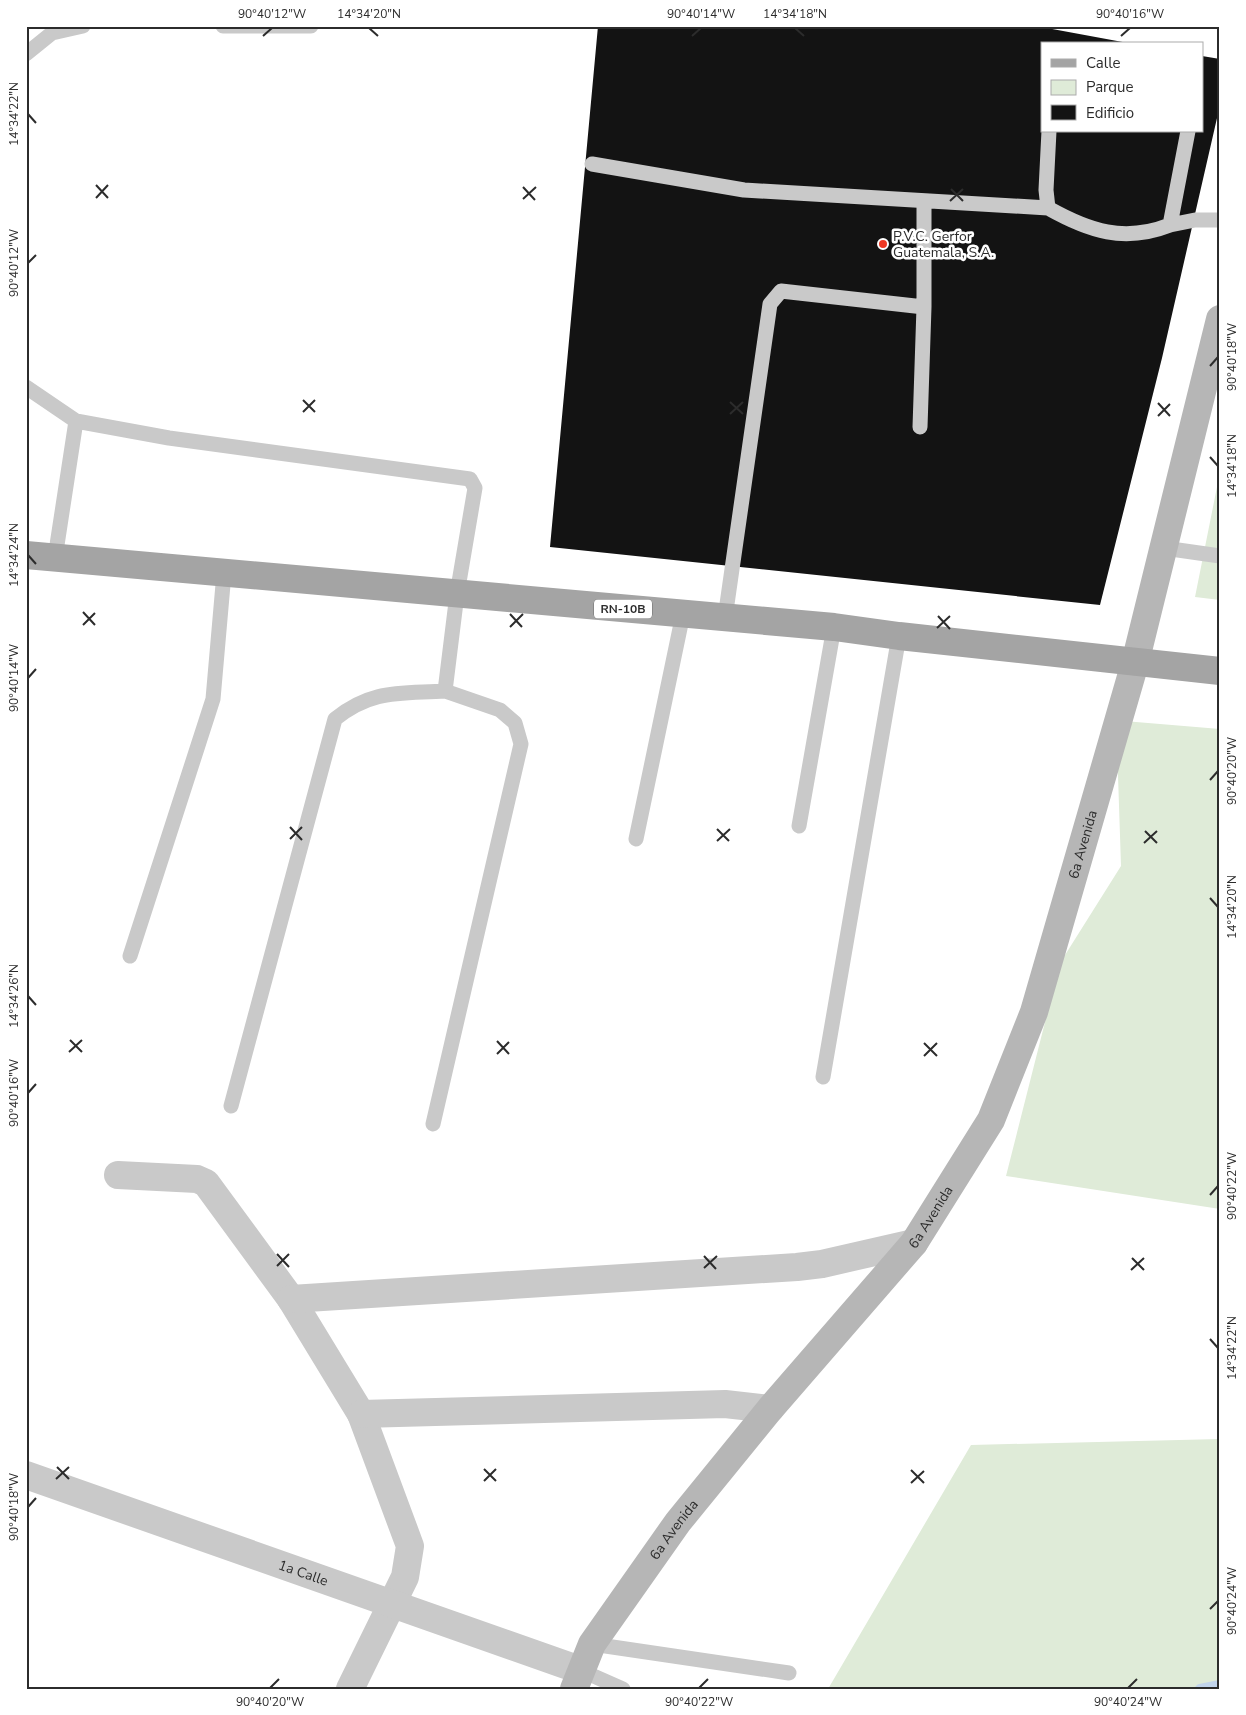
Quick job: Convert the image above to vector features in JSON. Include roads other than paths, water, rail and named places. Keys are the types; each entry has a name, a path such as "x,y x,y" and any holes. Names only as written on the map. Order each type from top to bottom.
{"main road":[{"name":"RN-10B","path":"26,555 834,627 1135,663 1220,671"}],"street":[{"name":"6a Avenida","path":"577,1680 592,1644 678,1522 770,1409 914,1243 991,1120 1034,1012 1135,663 1220,320"},
{"path":"118,1174 197,1180 206,1183 291,1300 361,1414 410,1546 405,1577 394,1603 350,1689"},
{"path":"291,1300 797,1267 914,1243"},
{"path":"361,1414 725,1404 770,1409"},
{"name":"1a Calle","path":"26,1475 394,1603 577,1680"}],"lane":[{"path":"26,54 52,33 83,26"},
{"path":"223,26 312,26"},
{"path":"1048,208 1046,190 1049,132"},
{"path":"1170,225 1188,132"},
{"path":"592,164 744,190 1048,208 1070,220 1102,233 1151,233 1170,225 1196,220 1220,220"},
{"path":"920,427 924,307 924,201"},
{"path":"725,618 770,304 780,291 924,307"},
{"path":"26,387 76,421 168,438 470,479 475,488 456,594 445,691"},
{"path":"55,558 76,421"},
{"path":"1164,548 1220,556"},
{"path":"130,956 213,699 224,573"},
{"path":"636,840 683,614"},
{"path":"799,826 834,627"},
{"path":"823,1077 899,636"},
{"path":"231,1106 335,719 350,706 373,696 445,691 500,710 514,723 521,744 433,1124"},
{"path":"592,1644 788,1673"},
{"path":"577,1680 623,1689"}],"waterway":[{"path":"1200,1689 1220,1685"}],"place":[{"name":"P.V.C. Gerfor Guatemala, S.A.","path":"883,244"}]}
